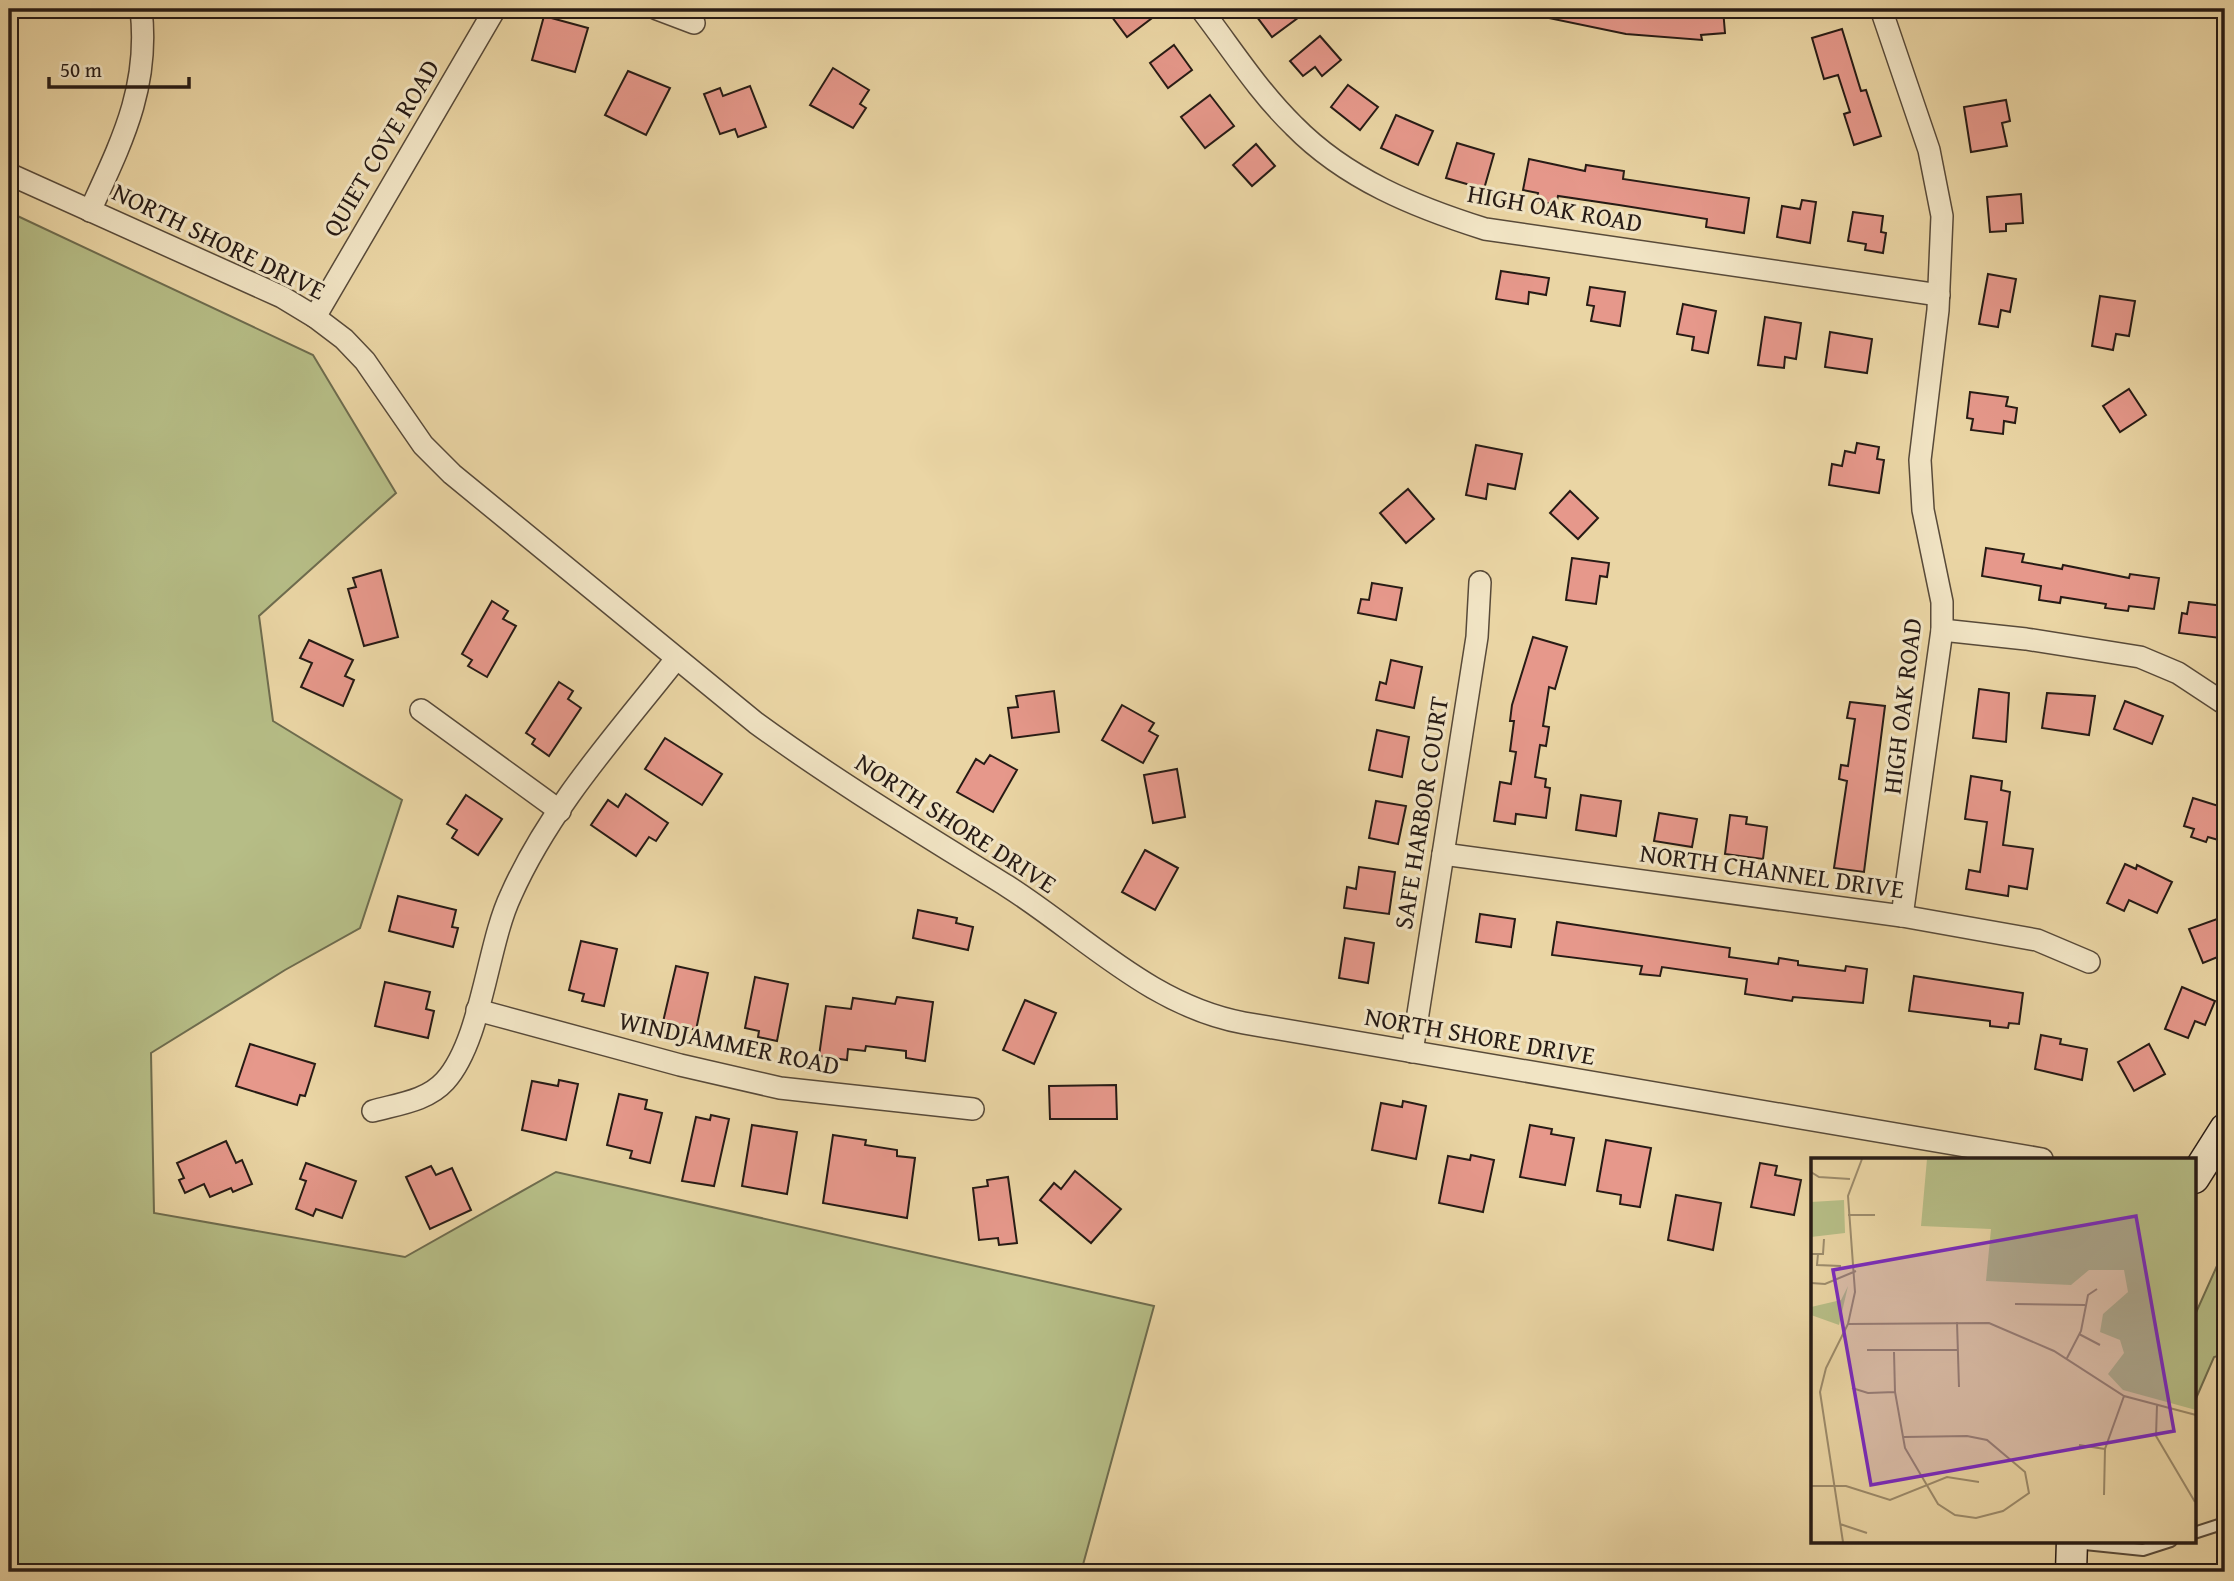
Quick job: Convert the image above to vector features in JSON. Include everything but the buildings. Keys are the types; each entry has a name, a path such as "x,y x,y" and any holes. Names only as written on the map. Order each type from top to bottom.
{"main road":[{"path":"2196,1174 2225,1129"}],"street":[{"path":"90,211 129,126 141,85 144,39 141,9"},
{"name":"QUIET COVE ROAD","path":"315,317 495,9"},
{"path":"657,9 694,23"},
{"name":"HIGH OAK ROAD","path":"1201,9 1273,104 1318,148 1390,194 1438,215 1485,229 1939,295"},
{"name":"HIGH OAK ROAD","path":"1881,9 1937,179 1942,216 1939,295 1920,460 1923,510 1942,602 1942,631 1902,916"},
{"name":"NORTH SHORE DRIVE","path":"9,174 282,297 315,317 344,339 365,361 423,445 452,474 676,659 800,755 1009,887 1130,975 1185,1005 1217,1018 1944,1147 2034,1158"},
{"name":"SAFE HARBOR COURT","path":"1412,1052 1477,637 1480,582"},
{"path":"1942,631 2026,639 2140,657 2178,673 2225,704"},
{"path":"373,1111 419,1099 447,1080 463,1050 477,1010 509,897 541,835 676,659"},
{"path":"421,710 560,811"},
{"name":"NORTH CHANNEL DRIVE","path":"1443,854 1902,916 2038,940 2089,962"},
{"name":"WINDJAMMER ROAD","path":"477,1010 680,1065 780,1088 973,1109"}],"lane":[{"path":"2196,1532 2225,1523"},
{"path":"2072,1552 2143,1550 2168,1542"}],"green space":[{"path":"9,212 313,355 396,493 259,616 273,721 402,800 360,928 285,970 151,1053 154,1213 405,1257 556,1172 1154,1306 1081,1572 9,1572"},
{"path":"2225,1248 2225,1354 2214,1357 2196,1398 2196,1313"}]}
